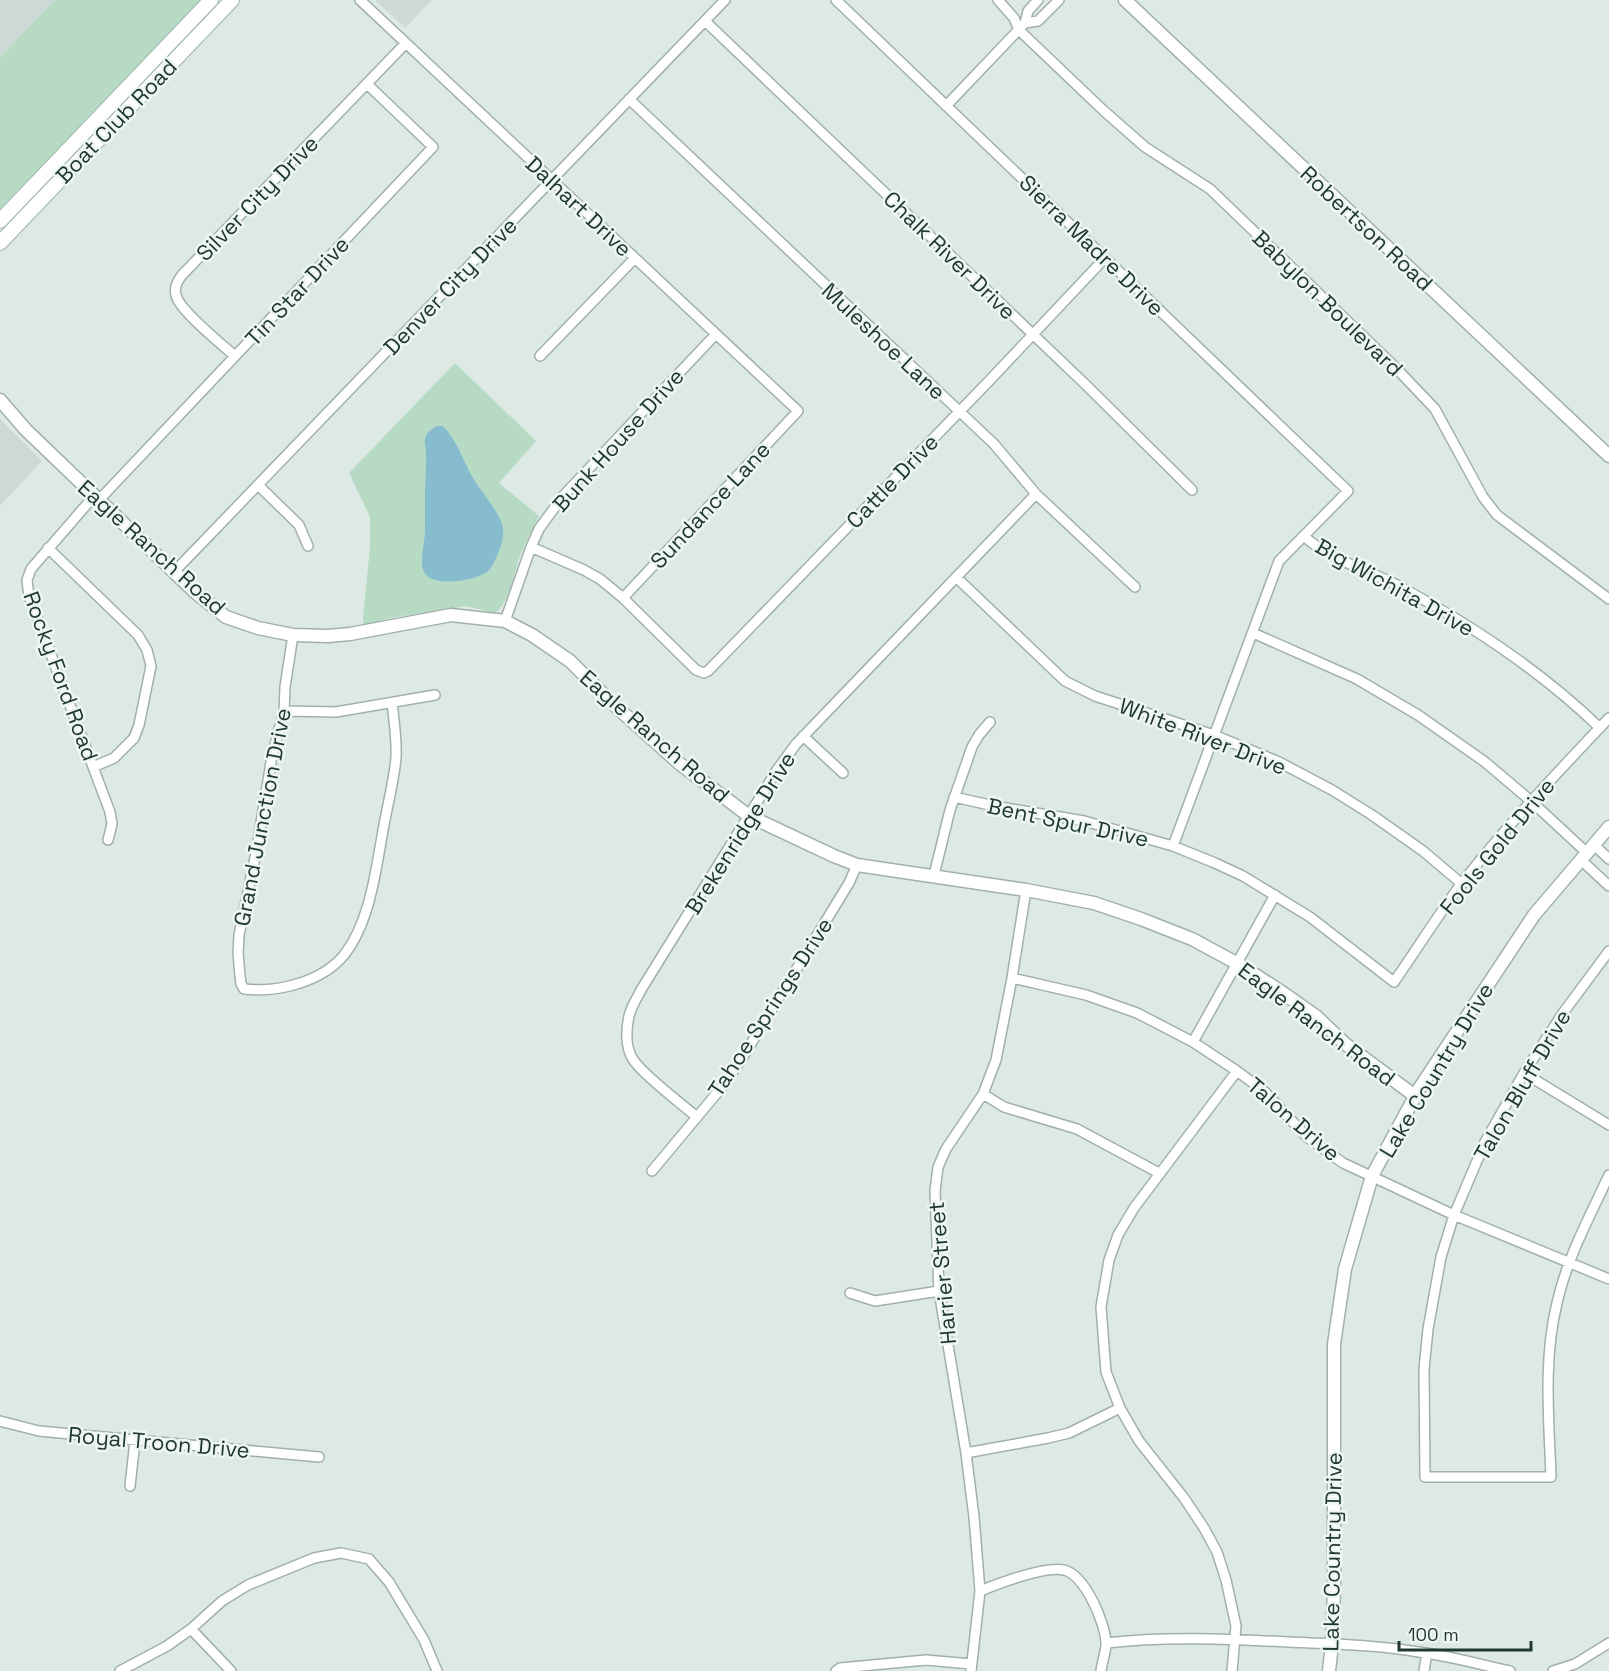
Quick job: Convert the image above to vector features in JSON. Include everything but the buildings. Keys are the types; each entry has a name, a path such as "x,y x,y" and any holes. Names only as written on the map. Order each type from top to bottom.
{"main road":[{"name":"Boat Club Road","path":"0,221 212,0"},
{"name":"Boat Club Road","path":"0,243 232,0"}],"street":[{"name":"Dalhart Drive","path":"360,0 798,411"},
{"name":"Denver City Drive","path":"174,572 725,0"},
{"name":"Sierra Madre Drive","path":"836,0 1348,491 1304,536"},
{"name":"Babylon Boulevard","path":"998,0 1104,111 1145,147 1210,189 1395,367 1435,409 1483,497 1497,515 1609,599"},
{"path":"946,105 1022,26 1028,11 1038,0"},
{"path":"1022,26 1038,21 1059,0"},
{"name":"Robertson Road","path":"1125,0 1609,456"},
{"name":"Chalk River Drive","path":"705,21 1192,490"},
{"name":"Silver City Drive","path":"235,356 183,308 176,296 176,282 406,43"},
{"name":"Tin Star Drive","path":"96,498 235,356 433,147 367,84"},
{"name":"Muleshoe Lane","path":"629,99 994,444 1036,494 1135,587"},
{"path":"540,356 635,258"},
{"name":"Cattle Drive","path":"623,598 696,670 702,673 708,671 1105,258"},
{"name":"Bunk House Drive","path":"505,621 531,547 539,530 562,496 716,334"},
{"name":"Eagle Ranch Road","path":"0,400 26,430 96,498 196,593 226,617 258,628 293,635 328,636 351,634 452,615 505,621 532,635 570,661 611,702 680,764 749,816 857,865 934,875 1094,903 1192,939 1237,963 1317,1017 1344,1043 1415,1096"},
{"name":"Sundance Lane","path":"623,598 798,411"},
{"path":"258,485 299,525 308,546"},
{"name":"Brekenridge Drive","path":"697,1117 633,1060 628,1046 627,1030 629,1013 641,990 777,770 803,736 1036,494"},
{"name":"Rocky Ford Road","path":"96,498 48,548 31,569 27,580 29,596 110,812 112,824 108,840"},
{"path":"1173,846 1280,561 1304,536"},
{"name":"Big Wichita Drive","path":"1304,536 1316,547 1395,584 1491,640 1544,679 1600,728"},
{"path":"531,547 584,570 600,579 623,598"},
{"path":"48,548 138,635 147,650 151,666 139,725 134,738 114,758 93,767"},
{"name":"White River Drive","path":"956,577 1065,681 1095,696 1214,735 1278,762 1332,790 1372,815 1423,851 1462,884"},
{"path":"1253,633 1357,679 1418,715 1485,762 1586,852 1609,886"},
{"name":"Grand Junction Drive","path":"293,635 285,687 284,711 272,756 256,853 239,935 240,992 276,989 307,981 343,957 356,938 371,888 394,771 396,741 392,703"},
{"path":"284,711 336,712 435,695"},
{"name":"Fools Gold Drive","path":"1394,982 1462,884 1531,801 1609,718"},
{"path":"934,875 950,810 972,747 990,722"},
{"path":"803,736 843,773"},
{"name":"Bent Spur Drive","path":"954,797 1084,821 1173,846 1234,872 1275,895 1310,917 1394,982"},
{"name":"Lake Country Drive","path":"1329,1671 1334,1588 1334,1344 1345,1269 1372,1176 1415,1096 1534,915 1609,827"},
{"path":"1586,852 1609,859"},
{"name":"Tahoe Springs Drive","path":"652,1171 722,1087 741,1060 833,910 857,865"},
{"name":"Harrier Street","path":"971,1667 980,1591 966,1452 939,1292 935,1191 938,1167 945,1149 983,1094 996,1060 1026,890"},
{"path":"1193,1042 1275,895"},
{"name":"Talon Bluff Drive","path":"1570,1262 1557,1300 1548,1361 1551,1477 1425,1477 1424,1369 1428,1329 1441,1257 1454,1215 1485,1142 1524,1073 1563,1013 1609,951"},
{"name":"Talon Drive","path":"1012,978 1086,995 1137,1013 1193,1042 1237,1071 1265,1092 1307,1137 1343,1163 1454,1215 1609,1279"},
{"path":"1232,1671 1236,1626 1217,1552 1184,1498 1138,1441 1120,1408 1106,1372 1101,1307 1109,1260 1118,1235 1159,1173 1237,1071"},
{"path":"1524,1073 1609,1125"},
{"path":"983,1094 1004,1107 1077,1129 1159,1173"},
{"path":"1570,1262 1609,1175"},
{"path":"850,1293 875,1301 939,1292"},
{"path":"966,1452 1069,1433 1120,1408"},
{"name":"Royal Troon Drive","path":"0,1421 39,1431 319,1457"},
{"path":"130,1486 135,1441"},
{"path":"120,1671 167,1646 191,1629 222,1601 260,1579 328,1554 350,1554 369,1559 389,1582 424,1640 436,1671"},
{"path":"980,1591 1015,1578 1045,1571 1064,1570 1075,1575 1082,1583 1101,1620 1106,1643 1101,1671"},
{"path":"191,1629 231,1671"},
{"path":"1106,1643 1235,1639 1394,1648 1510,1671"},
{"path":"1553,1671 1575,1664 1609,1643"},
{"path":"1424,1671 1427,1653"},
{"path":"836,1671 840,1668 926,1660 971,1667"}],"shaded area":[{"path":"0,0 55,0 0,57"},
{"path":"375,0 432,0 405,28"},
{"path":"0,419 42,461 0,506"}],"green space":[{"path":"55,0 204,0 0,212 0,57"},
{"path":"455,363 536,441 499,483 539,516 522,551 505,601 495,613 466,606 389,618 364,626 370,517 349,473"}],"water":[{"path":"437,426 443,426 452,438 473,478 499,516 503,529 501,545 491,568 482,575 465,580 435,580 428,577 423,568 425,441 428,433"}]}
